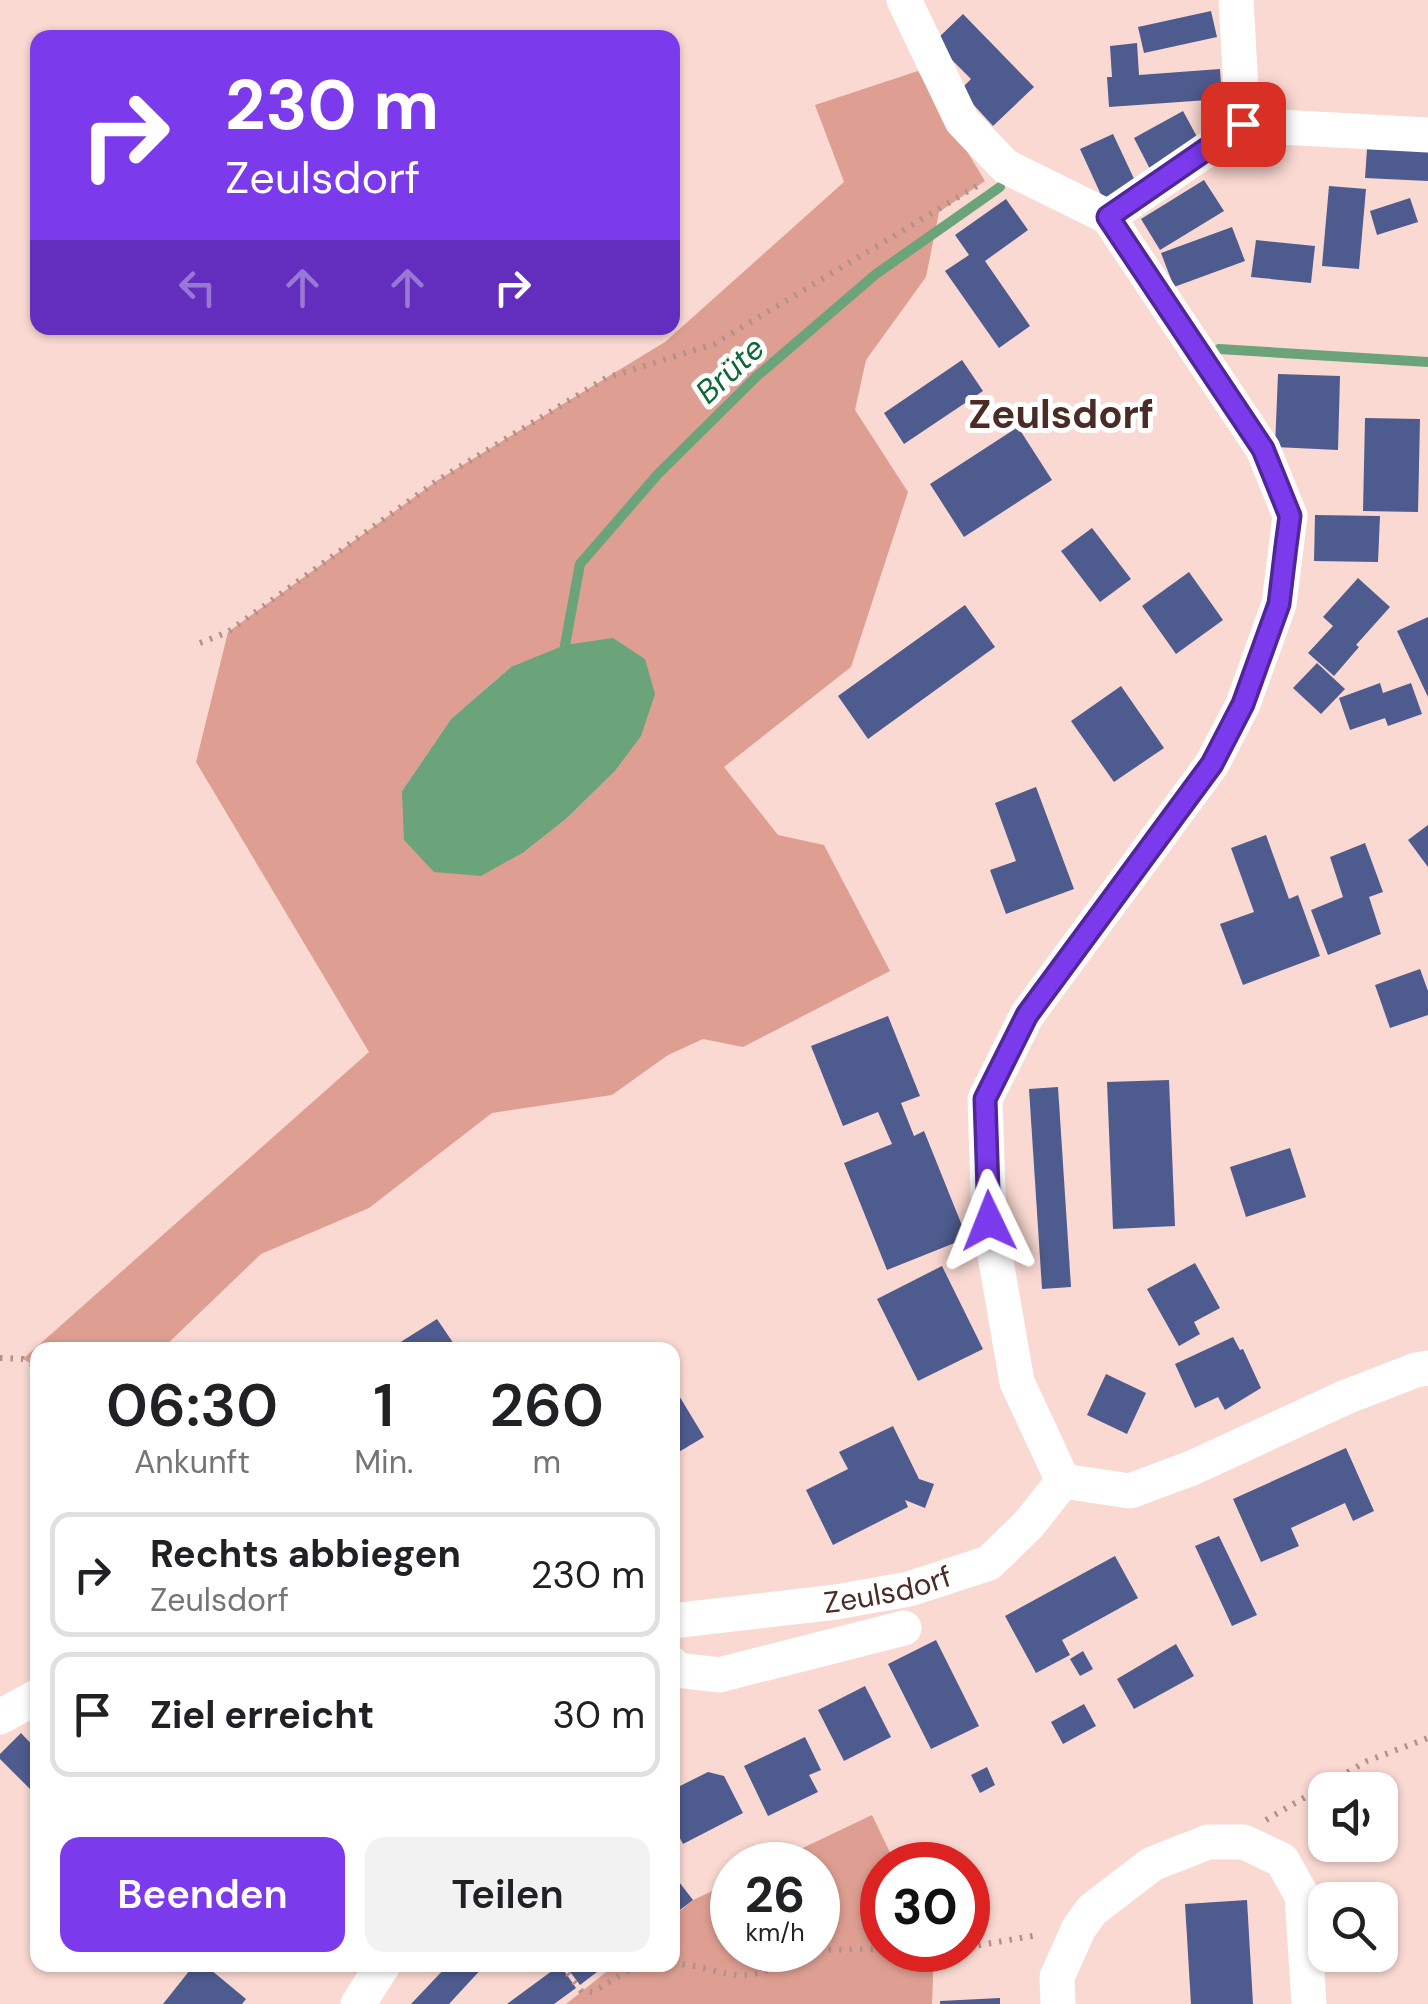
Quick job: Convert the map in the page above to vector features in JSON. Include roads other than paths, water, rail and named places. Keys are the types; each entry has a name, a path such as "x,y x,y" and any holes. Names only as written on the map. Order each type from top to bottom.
{"street":[{"path":"904,0 962,120 1005,166 1108,217 1263,449 1290,516 1279,604 1243,704 1212,764 1027,1015 985,1099 989,1221 1017,1382 1063,1481 1130,1490 1192,1468 1346,1397 1428,1368"},
{"path":"1236,0 1243,124"},
{"path":"1108,217 1243,124 1428,135"},
{"name":"Zeulsdorf","path":"680,1620 836,1602 909,1589 988,1563 1029,1524 1063,1481"},
{"name":"Zeulsdorf","path":"680,1670 719,1675 904,1628"},
{"path":"0,1717 30,1700"},
{"path":"1058,2004 1057,1976 1079,1928 1092,1910 1152,1864 1208,1842 1244,1842 1282,1860 1302,1896 1309,2004"},
{"path":"358,2004 379,1972"}],"waterway":[{"name":"Brüte","path":"565,645 580,564 658,474 756,377 876,274 1000,187"},
{"name":"Brüte","path":"1219,349 1428,362"}],"district":[{"name":"Zeulsdorf","path":"1061,414"}]}
